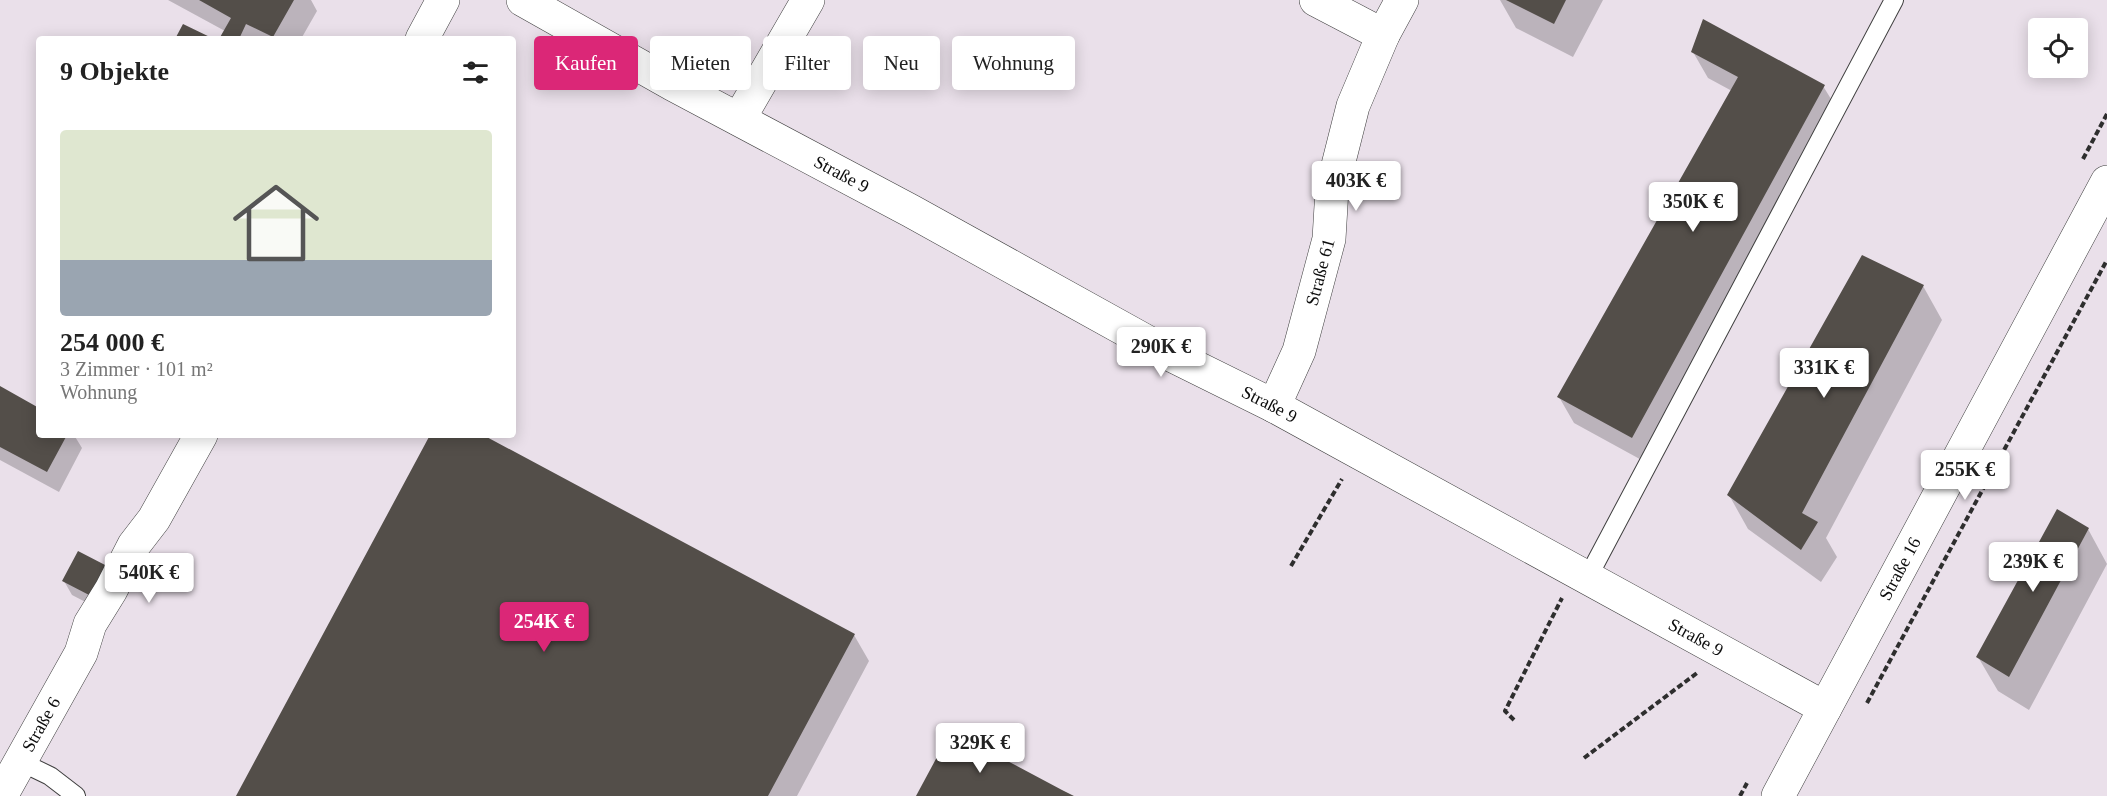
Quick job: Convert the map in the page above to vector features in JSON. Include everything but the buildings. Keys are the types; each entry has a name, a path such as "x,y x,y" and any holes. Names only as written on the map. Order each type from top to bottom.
{"street":[{"path":"424,36 443,0"},
{"name":"Straße 9","path":"523,0 672,84 911,211 1169,354 1275,405 1825,708"},
{"path":"739,119 808,0"},
{"path":"1316,0 1383,35"},
{"name":"Straße 61","path":"1275,405 1299,351 1329,239 1332,189 1353,106 1383,35 1402,0"},
{"name":"Straße 16","path":"1778,796 2107,182"},
{"name":"Straße 6","path":"1,796 81,652 90,624 111,590 134,545 154,519 199,438"}],"lane":[{"path":"1582,574 1894,0"},
{"path":"21,762 50,776 76,796"}],"path":[{"path":"1862,713 2107,260"},
{"path":"1292,566 1357,452"},
{"path":"1514,720 1505,711 1582,574"},
{"path":"1584,758 1724,653"}],"shaded area":[{"path":"0,0 2107,0 2107,796 0,796"}]}
